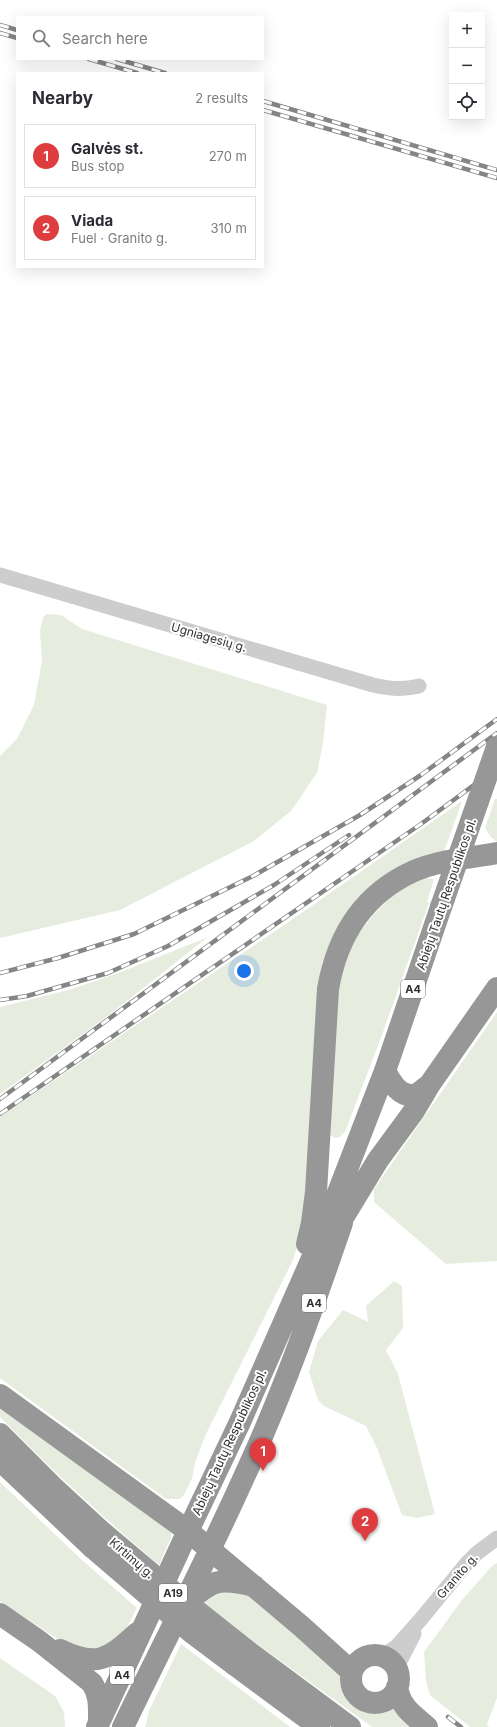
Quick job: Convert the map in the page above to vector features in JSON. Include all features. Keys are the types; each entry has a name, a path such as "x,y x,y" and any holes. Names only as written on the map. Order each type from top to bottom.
{"highway":[{"name":"Abiejų Tautų Respublikos pl.","path":"98,1725 240,1422 317,1246 385,1071 497,747"},
{"path":"293,1299 312,1223 328,989 332,967 339,946 355,919 368,904 398,880 414,871 436,864 497,853"},
{"path":"344,1216 366,1179 497,988"},
{"path":"385,1071 396,1088 407,1095 417,1094 430,1084"},
{"name":"Abiejų Tautų Respublikos pl.","path":"123,1727 249,1466 282,1388 312,1309 344,1216 354,1153"},
{"path":"0,1395 188,1531 301,1626 352,1672"},
{"name":"Kirtimų g.","path":"0,1434 53,1487 98,1540"},
{"name":"Kirtimų g.","path":"0,1460 98,1540 179,1597 240,1657 273,1694 319,1727"},
{"path":"181,1608 202,1590 217,1582 231,1580 255,1587"},
{"path":"0,1614 40,1640 92,1683 100,1702 98,1725"},
{"path":"301,1626 340,1645 375,1656 394,1665 402,1704 410,1714 427,1727"},
{"path":"40,1640 82,1659 94,1660 112,1655 144,1627"},
{"path":"375,1656 356,1664 352,1672 351,1682 359,1697 367,1702 376,1703 385,1700 392,1695 397,1680"},
{"name":"Kirtimų g.","path":"240,1657 350,1727"},
{"path":"273,1694 298,1727"},
{"path":"138,1696 139,1727"}],"street":[{"name":"Ugniagesių g.","path":"0,576 391,690 405,690 419,686"},
{"name":"Granito g.","path":"375,1656 396,1647 422,1619 467,1563 482,1548 497,1538"},
{"name":"Granito g.","path":"397,1680 400,1661 422,1619"}],"shaded area":[{"path":"47,614 61,615 82,629 327,705 323,743 317,773 291,811 254,841 120,910 0,938 0,756 17,739 34,705 42,661 40,631 43,617"},
{"path":"495,799 497,799 497,842 491,837 485,828"},
{"path":"462,801 444,852 428,854 410,863 329,945 322,963 318,986 310,1158 301,1234 293,1260 205,1436 195,1463 192,1478 184,1495 180,1499 166,1499 0,1378 0,1117 290,921"},
{"path":"425,878 434,879 427,902 429,903 382,1035 345,1132 340,1137 335,1138 329,1134 334,995 354,940 373,915 394,894 408,885"},
{"path":"208,937 109,1015 0,1094 0,1007 72,989 121,972"},
{"path":"497,1012 497,1261 446,1264 374,1202 374,1189"},
{"path":"394,1281 402,1286 403,1328 386,1350 398,1374 435,1514 417,1518 402,1515 377,1448 366,1426 324,1406 318,1400 309,1372 318,1341 343,1310 368,1322 366,1306"},
{"path":"0,1404 172,1530 171,1537 159,1565 78,1493 0,1417"},
{"path":"0,1482 83,1561 137,1608 121,1638 100,1652 67,1645 0,1601"},
{"path":"497,1563 497,1698 487,1724 489,1727 470,1727 430,1695 426,1681 424,1652 462,1600 493,1565"},
{"path":"222,1587 246,1594 342,1673 351,1694 357,1702 370,1708 388,1704 417,1727 372,1727 253,1641 203,1602"},
{"path":"181,1644 290,1727 145,1727 149,1711"},
{"path":"0,1658 55,1696 64,1712 65,1727 0,1727"}],"railway":[{"path":"0,25 16,30"},
{"path":"0,33 16,38"},
{"path":"92,60 134,72"},
{"path":"120,60 162,72"},
{"path":"264,101 497,170"},
{"path":"264,110 497,178"},
{"path":"0,973 58,958 134,934 253,876 360,815 421,775 497,719"},
{"path":"0,1099 497,733"},
{"path":"0,1114 421,824 497,768"},
{"path":"0,1000 27,996 108,973 168,946 274,885 349,835"},
{"path":"448,1717 461,1727"}],"place":[{"name":"Galvės st.","path":"263,1471"},
{"name":"Viada","path":"365,1541"}]}
